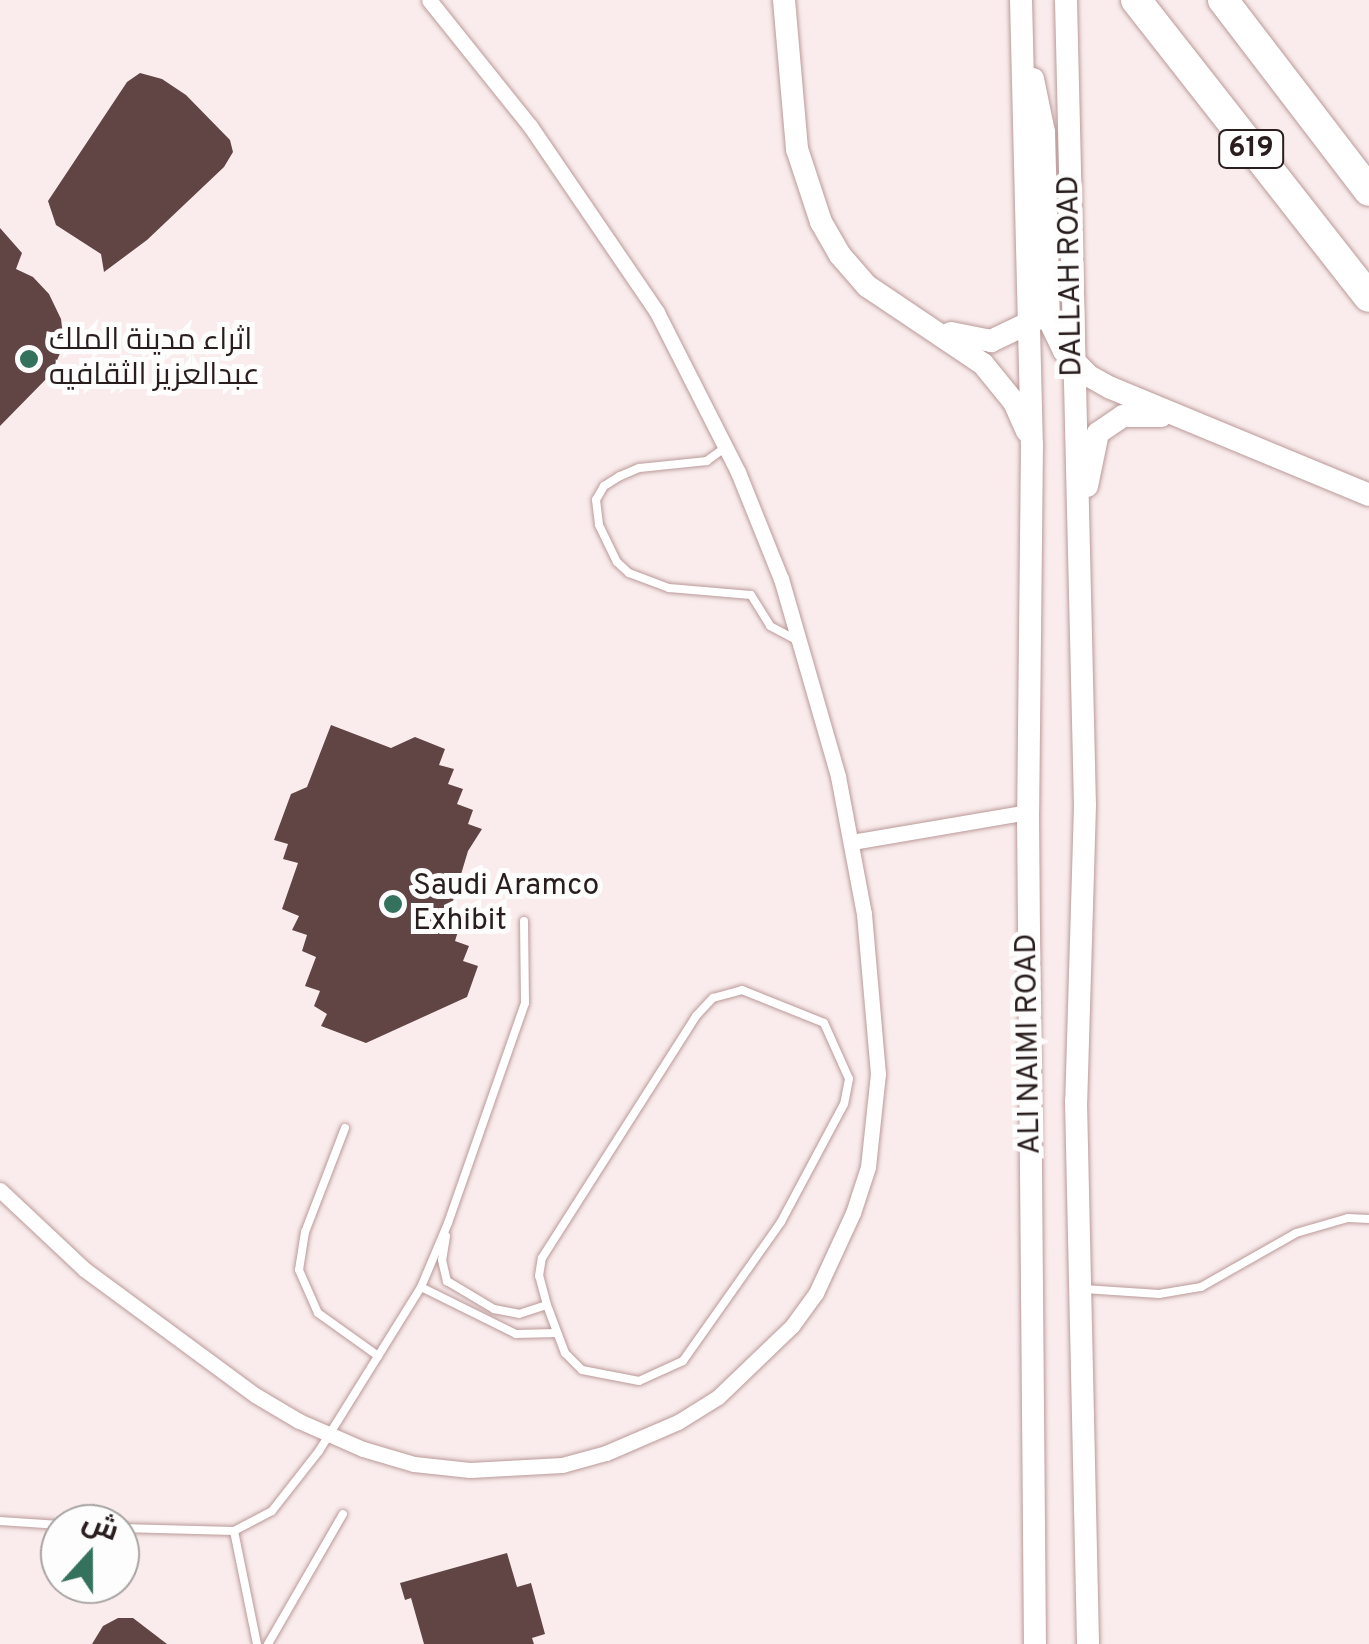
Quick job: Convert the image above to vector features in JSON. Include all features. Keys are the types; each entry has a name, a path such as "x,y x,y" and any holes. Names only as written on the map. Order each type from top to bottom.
{"highway":[{"name":"619","path":"1136,0 1369,297"},
{"name":"619","path":"1223,0 1369,191"}],"main road":[{"path":"784,0 797,149 807,188 840,255 893,306 983,364 1014,402 1032,444"},
{"name":"DALLAH ROAD","path":"1066,0 1081,552"},
{"path":"1021,10 1044,132 1048,312 1054,334 1074,361 1111,388 1369,495"},
{"name":"DALLAH ROAD","path":"1021,10 1032,444"},
{"path":"893,306 971,339 1005,338 1048,312 1064,287 1071,258"},
{"path":"1081,552 1093,443 1108,424 1123,416 1155,414 1236,438"},
{"name":"ALI NAIMI ROAD","path":"1032,444 1028,812 1035,1644"},
{"name":"ALI NAIMI ROAD","path":"1081,552 1085,805 1076,1101 1088,1644"}],"street":[{"path":"0,1190 84,1270 256,1396 328,1435 414,1464 470,1470 562,1464 606,1453 678,1422 744,1376 782,1337 816,1293 848,1227 868,1167 875,1119 878,1074 870,972 852,842 802,643 781,579 726,448 626,262 511,100 429,0"},
{"path":"852,842 1028,812"}],"lane":[{"path":"726,448 707,461 639,468 620,476 604,486 596,500 599,525 617,562 629,573 668,588 750,596 770,626 802,643"},
{"path":"140,1529 234,1531 272,1511 289,1495 378,1356 421,1287 448,1223 525,1003 524,921"},
{"path":"742,990 824,1023 850,1079 844,1104 782,1222 683,1361 638,1381 582,1370 565,1353 557,1332 538,1276 542,1258 696,1016 713,998 742,990"},
{"path":"344,1128 305,1232 299,1270 318,1313 378,1356"},
{"path":"1080,1289 1159,1294 1201,1287 1296,1233 1348,1218 1369,1219"},
{"path":"448,1223 442,1260 446,1281 494,1310 520,1314 547,1306"},
{"path":"421,1287 516,1334 557,1332"},
{"path":"272,1642 344,1514"},
{"path":"0,1520 40,1523"},
{"path":"234,1531 257,1644"}],"building":[{"name":"اثراء مدينة الملك عبدالعزيز الثقافيه","path":"140,73 162,79 186,95 230,140 233,152 224,167 147,240 104,272 101,254 56,225 48,201 127,82"},
{"name":"اثراء مدينة الملك عبدالعزيز الثقافيه","path":"0,228 22,253 16,269 33,277 49,294 61,319 64,344 51,374 0,426"},
{"path":"331,725 391,748 415,737 445,749 439,765 454,769 448,784 463,789 457,804 473,810 468,824 482,829 468,851 447,921 460,925 455,941 469,946 463,961 478,966 467,997 366,1043 321,1026 327,1014 314,1006 320,991 305,986 316,957 302,951 307,935 292,930 299,916 282,909 298,863 283,859 288,844 274,840 291,794 307,787"},
{"path":"507,1553 517,1587 531,1583 545,1634 532,1638 534,1644 424,1644 411,1598 405,1600 400,1583"},
{"path":"118,1618 133,1618 167,1644 92,1644 103,1626"}],"place":[{"name":"اثراء مدينة الملك عبدالعزيز الثقافيه","path":"29,359"},
{"name":"Saudi Aramco Exhibit","path":"393,904"}]}
